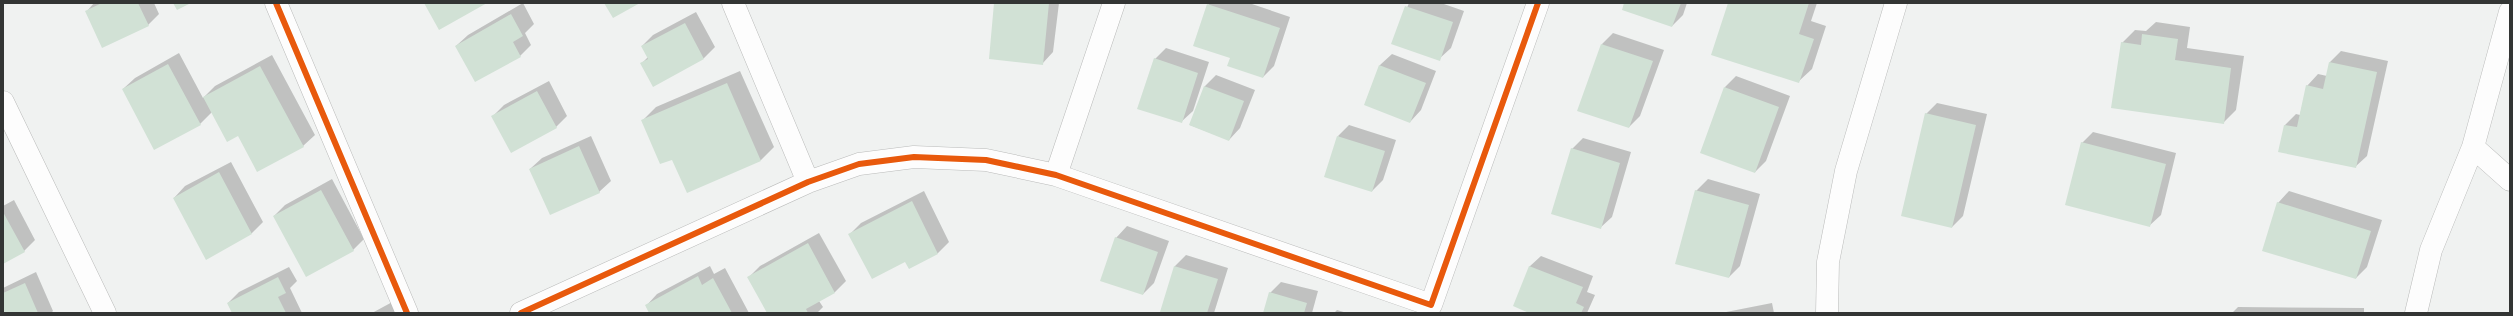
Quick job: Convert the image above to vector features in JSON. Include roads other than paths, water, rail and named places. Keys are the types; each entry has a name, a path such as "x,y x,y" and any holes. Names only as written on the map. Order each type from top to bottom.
{"street":[{"path":"276,3 407,313"},
{"path":"733,3 808,182"},
{"path":"1056,175 1114,3"},
{"path":"520,313 808,182 859,164 914,157 986,160 1056,175 1430,309 1538,3"},
{"path":"1827,313 1828,262 1846,171 1896,3"},
{"path":"2416,313 2430,250 2473,147 2510,12"},
{"path":"3,102 105,313"},
{"path":"2473,147 2510,180"}]}
